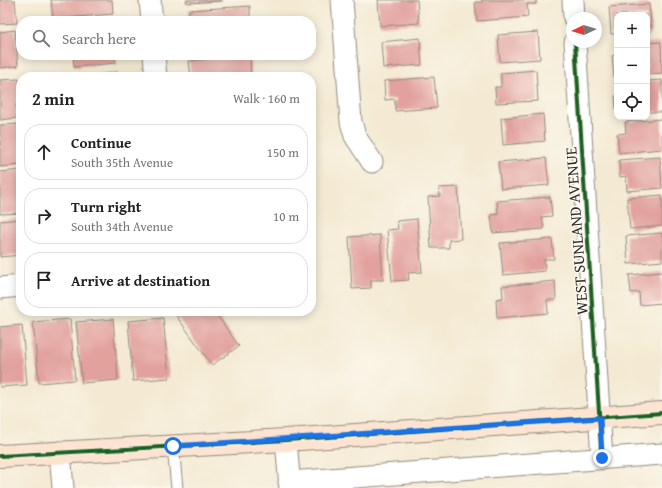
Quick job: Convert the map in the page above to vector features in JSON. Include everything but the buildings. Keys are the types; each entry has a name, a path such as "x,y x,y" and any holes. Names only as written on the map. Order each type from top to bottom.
{"main road":[{"path":"0,456 286,440 662,414"}],"street":[{"path":"150,0 152,16"},
{"path":"342,0 351,122 355,136 372,162"},
{"path":"573,0 574,12"},
{"name":"WEST SUNLAND AVENUE","path":"576,48 602,458"},
{"path":"154,60 156,72"},
{"path":"0,288 16,286"},
{"path":"286,440 289,485 662,454"},
{"path":"60,452 63,488"}],"lane":[{"path":"173,446 177,488"}],"cycle path":[{"path":"575,48 602,458"},
{"path":"0,456 286,440 662,413"}],"route":[{"path":"173,446 286,440 600,418 602,458"}]}
